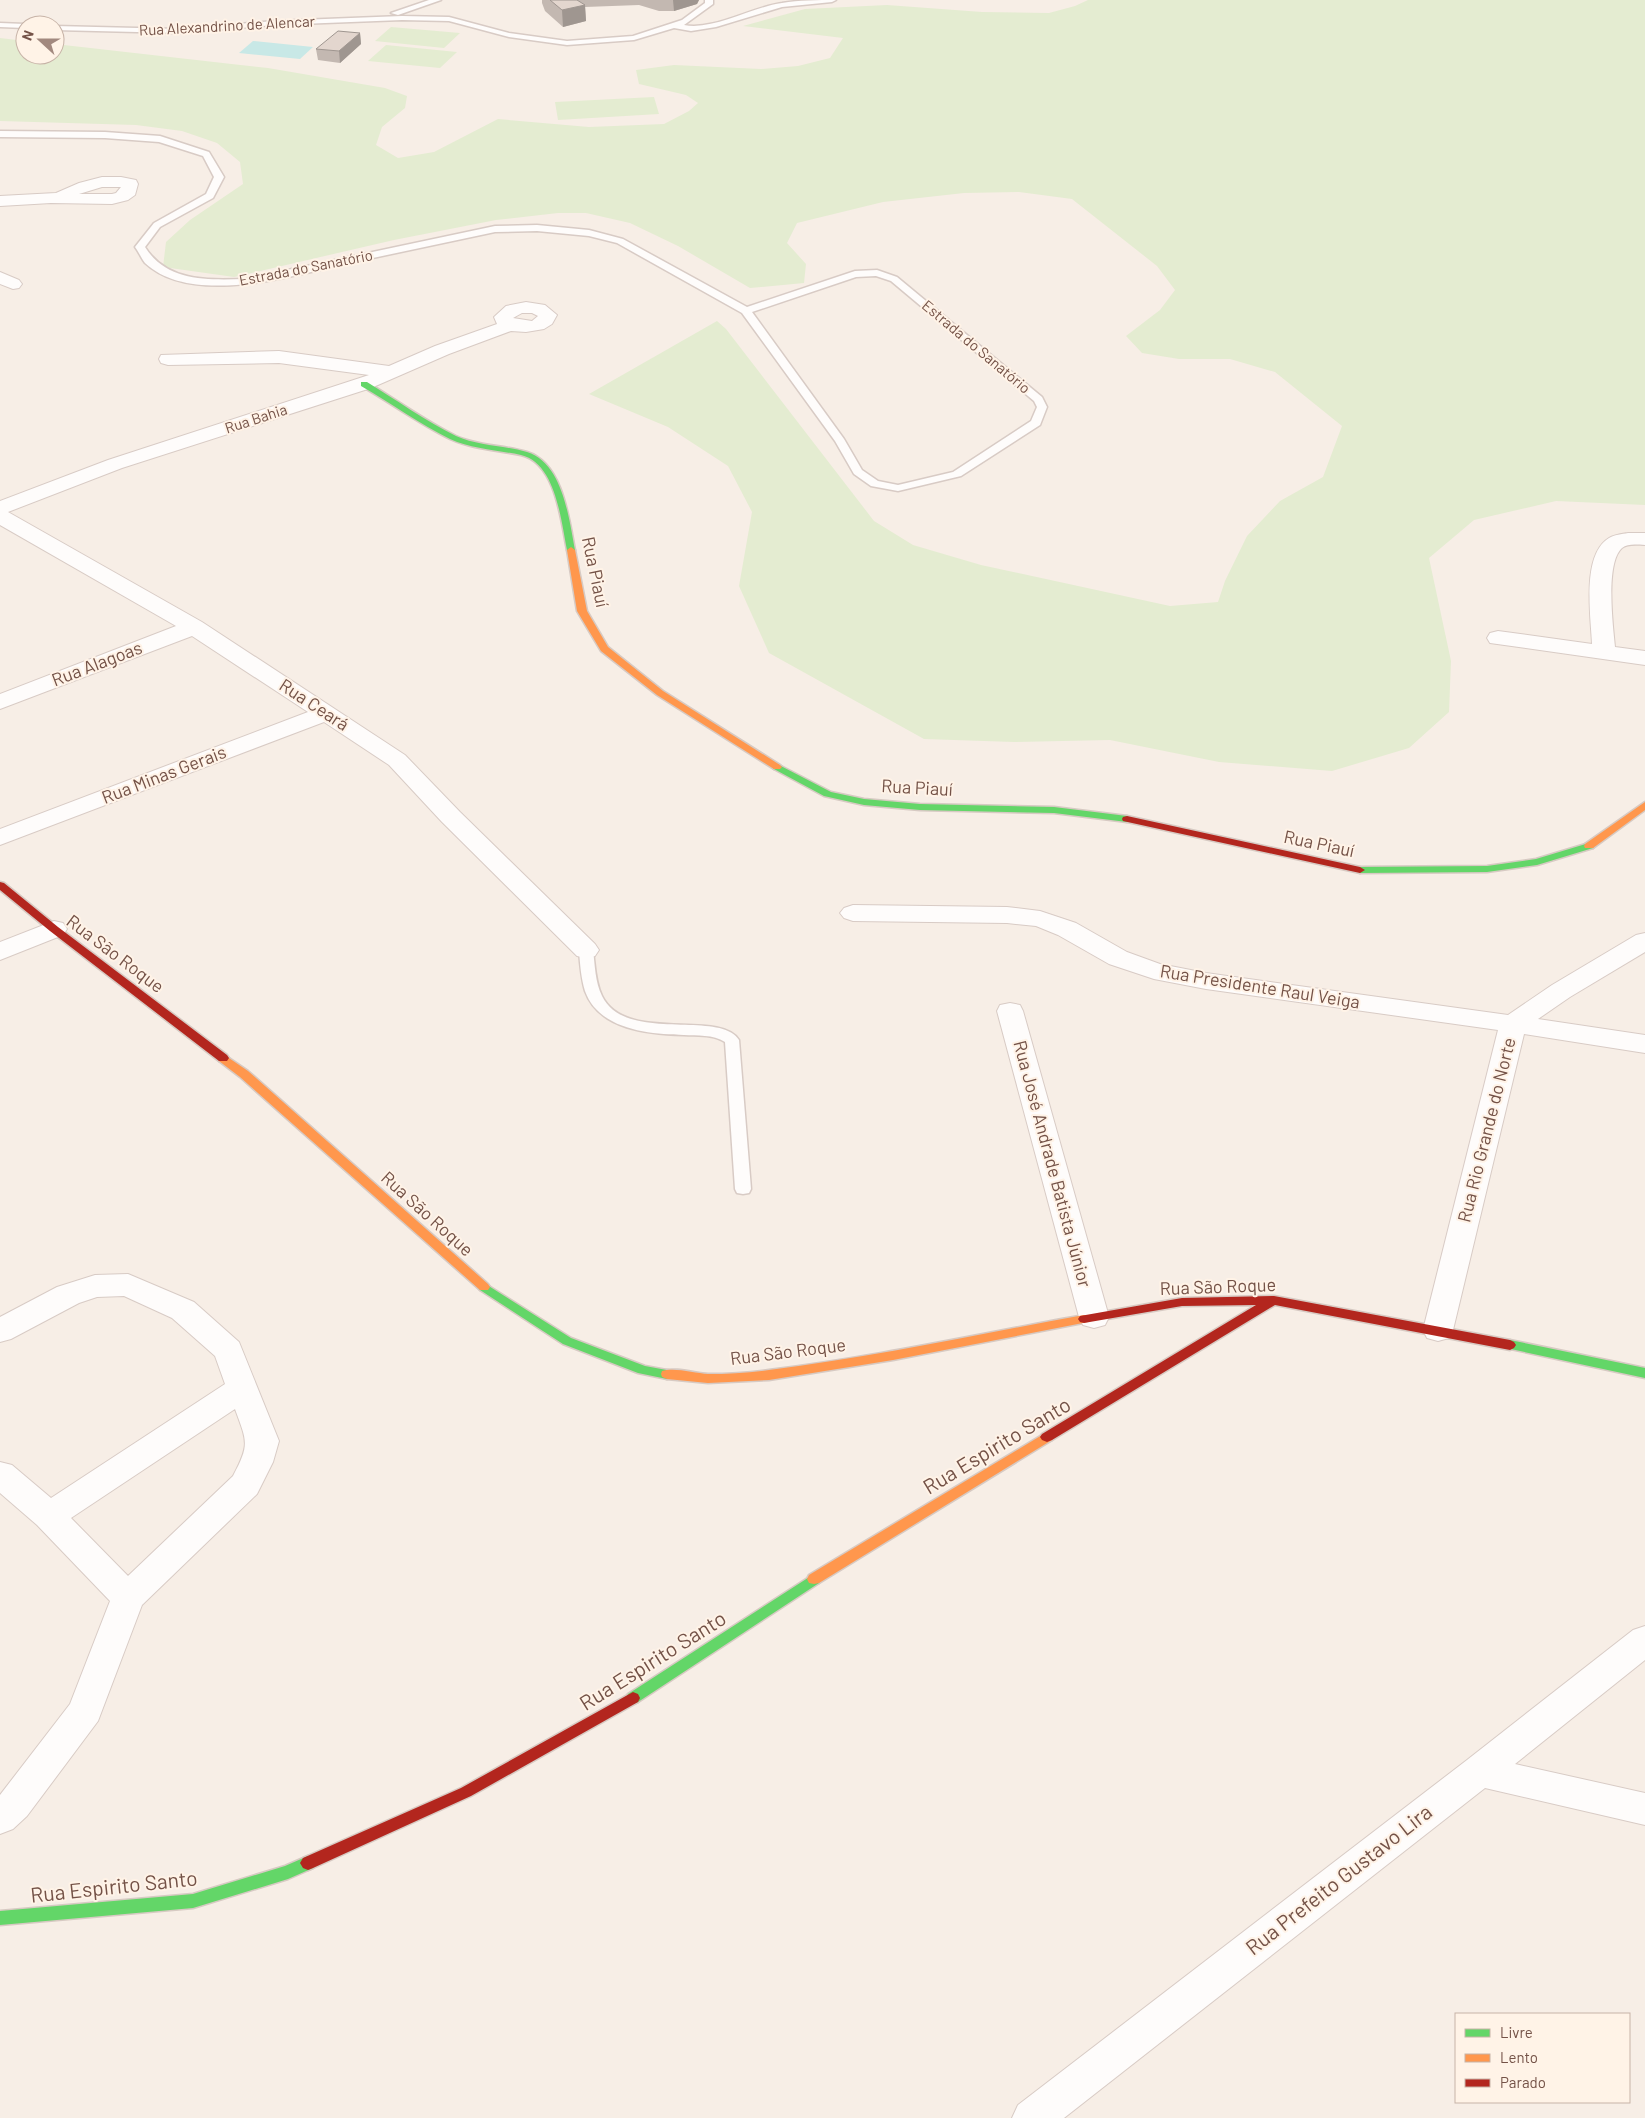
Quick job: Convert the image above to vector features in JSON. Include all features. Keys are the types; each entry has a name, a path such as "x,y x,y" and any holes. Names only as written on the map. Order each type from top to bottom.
{"street":[{"path":"0,200 59,198"},
{"name":"Rua Bahia","path":"0,508 115,464 364,384 510,325"},
{"path":"168,359 279,357 390,372"},
{"name":"Rua Piauí","path":"364,384 452,437 470,444 526,454 543,465 561,497 582,611 604,649 660,693 793,777 828,794 883,804 920,807 1054,810 1134,820 1355,870 1487,869 1537,862 1586,847 1645,805"},
{"name":"Rua Ceará","path":"0,516 194,627 397,760 451,817 586,950"},
{"path":"1604,652 1600,591 1604,566 1612,546 1625,539 1645,539"},
{"name":"Rua Alagoas","path":"0,702 194,627"},
{"path":"1498,638 1645,658"},
{"name":"Rua Minas Gerais","path":"0,838 328,713"},
{"name":"Rua São Roque","path":"0,885 54,929 244,1074 482,1286 567,1341 643,1370 686,1378 748,1378 887,1357 1182,1302 1274,1300 1438,1330 1645,1373"},
{"name":"Rua Presidente Raul Veiga","path":"853,913 1008,915 1040,919 1067,928 1118,958 1154,971 1206,981 1645,1044"},
{"path":"0,952 54,929"},
{"name":"Rua Rio Grande do Norte","path":"1438,1330 1513,1024 1561,991 1645,941"},
{"name":"Rua José Andrade Batista Júnior","path":"1010,1011 1094,1317"},
{"path":"0,1331 68,1295 95,1286 128,1286 183,1310 228,1350 263,1441 257,1462 245,1485 128,1598 85,1711 5,1803"},
{"name":"Rua Espirito Santo","path":"0,1918 194,1901 288,1872 466,1792 622,1705 836,1566 1274,1300"},
{"path":"49,1516 242,1388"},
{"path":"0,1474 49,1516 128,1598"},
{"name":"Rua Prefeito Gustavo Lira","path":"1032,2118 1480,1771 1645,1640"},
{"path":"1480,1771 1645,1809"}],"lane":[{"name":"Rua Alexandrino de Alencar","path":"369,19 438,0"},
{"name":"Rua Alexandrino de Alencar","path":"65,28 178,31 274,23 369,19 449,19 509,35 567,43 634,38 685,22 709,4 709,0"},
{"path":"674,25 691,29 713,25 781,5 832,0"},
{"path":"0,25 15,26"},
{"name":"Estrada do Sanatório","path":"0,134 105,135 160,139 206,154 219,177 210,196 157,225 140,247 149,261 173,276 204,283 245,282 495,229 537,228 589,233 620,241 746,310 840,441 858,472 876,484 898,488 957,474 1036,423 1042,407 1038,399 894,279 877,272 855,274 746,310"},
{"path":"586,950 590,981 597,1002 615,1018 638,1025 714,1032 725,1035 732,1040 744,1189"}],"green space":[{"path":"1088,0 1645,0 1645,505 1556,501 1474,520 1429,558 1451,661 1449,712 1409,748 1332,771 1219,762 1110,740 1014,742 924,739 769,653 739,586 752,512 728,466 668,427 589,394 717,321 726,329 874,521 913,545 981,565 1170,606 1218,602 1225,581 1247,536 1280,501 1323,477 1342,426 1275,372 1230,359 1179,359 1142,353 1126,336 1160,310 1175,290 1157,266 1072,199 1019,192 964,193 883,202 797,223 787,243 806,264 804,283 750,288 678,246 630,223 586,213 558,213 496,220 394,240 234,277 163,267 166,242 190,220 243,184 240,162 217,143 182,131 136,125 0,121 0,38 15,40 15,65 65,65 65,45 268,68 385,88 407,96 405,108 382,127 376,145 398,158 434,152 498,119 589,127 664,124 689,111 698,103 686,95 639,84 636,70 674,65 761,69 798,66 830,58 843,38 743,26 805,9 887,5 982,12 1049,13 1075,6"},
{"path":"391,27 460,33 444,48 375,41"},
{"path":"386,45 457,52 440,68 368,61"},
{"path":"654,97 659,114 558,120 555,102"}],"water":[{"path":"253,41 313,47 300,59 239,53"}],"building":[{"path":"550,0 577,0 585,5 562,10"},
{"path":"338,31 360,33 339,51 316,49"}],"traffic: fast":[{"path":"364,384 452,437 470,444 526,454 543,465 561,497 571,550"},
{"path":"777,767 828,794 864,802 920,807 1054,810 1127,819"},
{"path":"1360,870 1487,869 1537,862 1589,846"},
{"path":"484,1287 567,1341 643,1370 667,1374"},
{"path":"1510,1345 1645,1373"},
{"path":"633,1698 814,1579"},
{"path":"0,1918 193,1901 288,1872 308,1863"}],"traffic: slow":[{"path":"571,550 582,611 604,649 660,693 777,767"},
{"path":"1589,846 1645,805"},
{"path":"223,1058 244,1074 484,1287"},
{"path":"667,1374 708,1379 769,1375 893,1355 1084,1319"},
{"path":"814,1579 1047,1437"}],"traffic: jam":[{"path":"1127,819 1360,870"},
{"path":"0,885 54,929 223,1058"},
{"path":"1084,1319 1182,1302 1274,1300 1510,1345"},
{"path":"1047,1437 1272,1301"},
{"path":"308,1863 466,1792 633,1698"}]}
